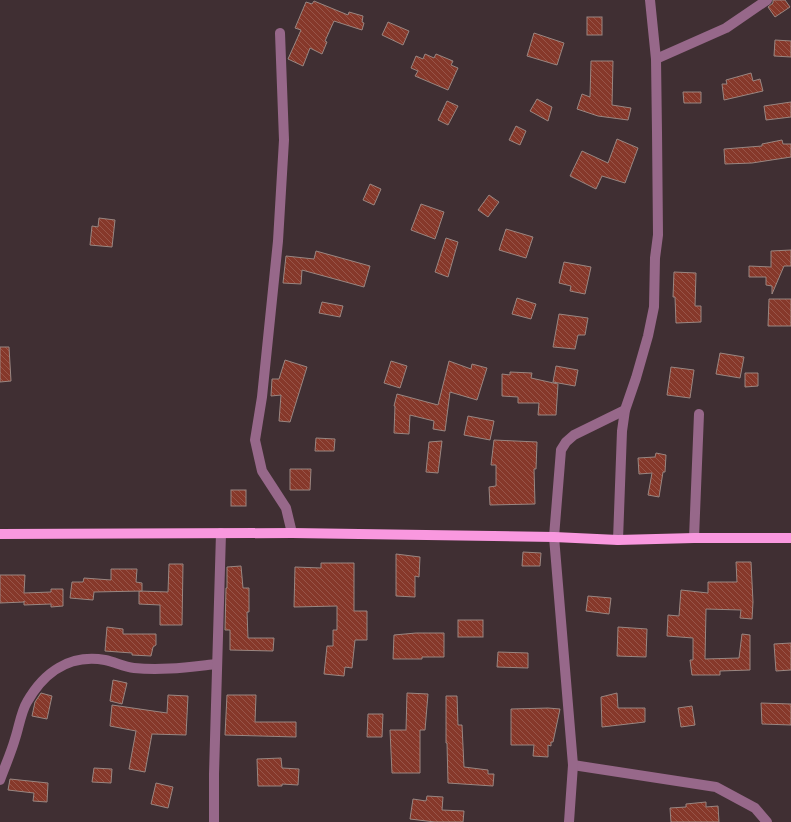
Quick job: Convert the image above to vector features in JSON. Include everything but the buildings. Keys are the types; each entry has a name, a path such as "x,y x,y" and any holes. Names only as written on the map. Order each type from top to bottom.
{"main road":[{"path":"0,534 292,533 554,537 618,540 791,538"}],"street":[{"path":"618,540 621,445 625,410 644,350 654,307 655,258 658,235 656,59 650,0"},
{"path":"656,59 726,28 767,0"},
{"path":"280,33 284,140 278,241 262,397 255,440 262,471 286,508 292,533"},
{"path":"569,822 573,765 554,537 561,450 566,442 574,435 625,410"},
{"path":"694,538 699,414"},
{"path":"214,822 221,533"},
{"path":"0,780 26,703 42,681 50,673 66,663 83,659 104,660 133,668 172,669 217,664"},
{"path":"573,765 716,787 755,808 767,822"}]}
